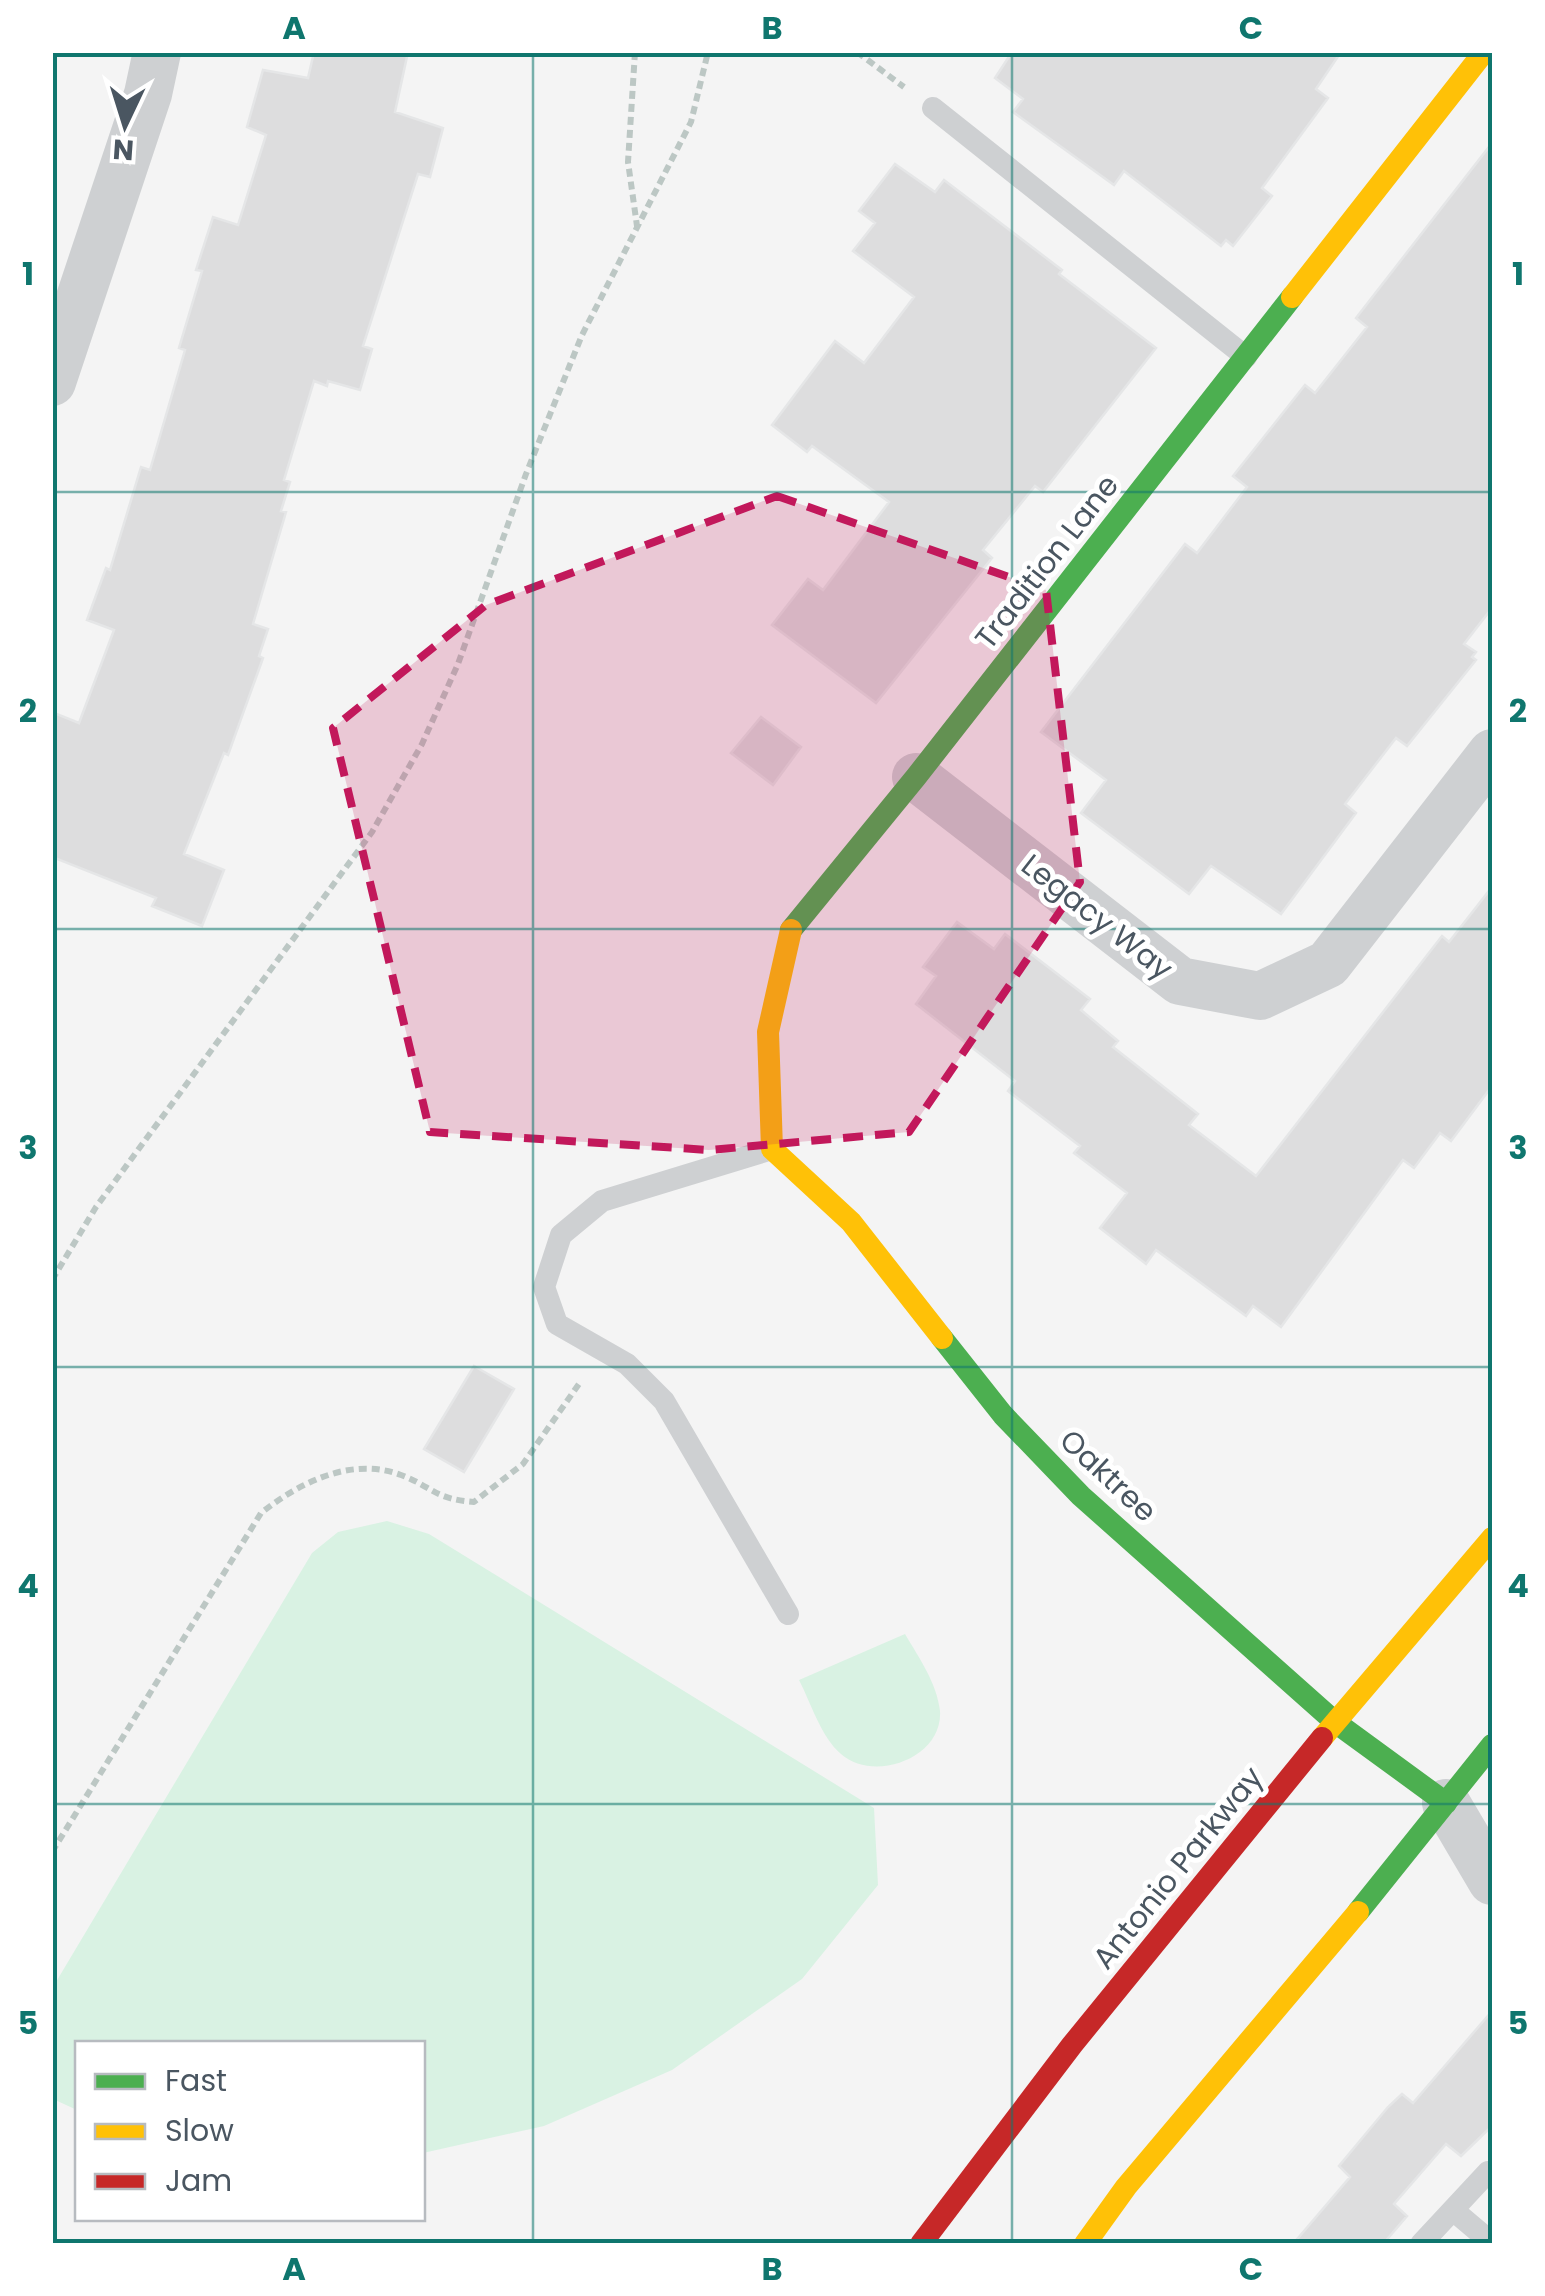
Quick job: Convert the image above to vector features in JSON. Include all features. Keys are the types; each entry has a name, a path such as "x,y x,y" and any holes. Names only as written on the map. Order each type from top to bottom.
{"street":[{"path":"52,382 148,94 157,52"},
{"name":"Tradition Lane","path":"772,1149 768,1032 789,932 916,777 1484,52"},
{"name":"Legacy Way","path":"916,777 1180,981 1260,996 1328,964 1492,753"},
{"name":"Oaktree","path":"772,1149 851,1222 1003,1415 1081,1496 1336,1722 1446,1803"},
{"name":"Antonio Parkway","path":"921,2244 1072,2045 1492,1538"},
{"path":"1085,2244 1126,2187 1365,1904 1492,1744"},
{"path":"1446,1803 1492,1828"},
{"path":"1446,1803 1492,1882"}],"lane":[{"path":"933,108 1246,357"},
{"path":"772,1149 602,1201 561,1235 544,1286 557,1324 627,1364 664,1401 788,1614"},
{"path":"1422,2244 1488,2172"},
{"path":"1454,2210 1492,2243"}],"path":[{"path":"635,52 628,162 637,227"},
{"path":"52,1280 96,1207 372,832 422,744 458,664 526,474 582,336 691,122 708,52"},
{"path":"857,52 933,108"},
{"path":"52,1852 262,1513 312,1479 363,1469 399,1474 446,1500 474,1502 523,1464 604,1353"}],"highlighted area":[{"path":"777,496 1046,590 1080,882 909,1132 709,1150 430,1132 333,728 486,605"}],"green space":[{"path":"387,1521 429,1534 874,1808 878,1885 802,1979 672,2070 544,2126 425,2153 425,2041 75,2041 75,2109 53,2099 53,1987 312,1553 338,1532"},
{"path":"905,1634 935,1691 940,1711 938,1728 919,1753 904,1761 888,1766 855,1762 828,1739 799,1680"}],"building":[{"path":"314,52 408,52 395,112 443,128 430,177 418,174 363,346 372,349 360,390 314,381 284,480 290,482 281,511 286,512 253,624 268,629 259,656 263,658 228,755 224,753 184,854 224,870 202,926 152,906 156,898 52,857 52,712 79,723 114,630 87,620 106,568 110,570 141,467 150,470 185,350 179,348 202,271 196,270 213,217 238,225 266,135 247,127 263,70 308,78"},
{"path":"1012,52 1341,52 1316,89 1328,98 1262,188 1272,196 1233,246 1226,240 1221,246 1124,171 1114,185 1013,112 1023,99 995,78"},
{"path":"1492,143 1492,608 1464,644 1476,652 1472,657 1476,660 1407,746 1396,738 1345,804 1356,813 1281,914 1211,866 1189,894 1081,813 1106,780 1041,732 1185,544 1197,553 1247,487 1233,476 1305,385 1315,393 1367,327 1356,318"},
{"path":"895,164 935,192 944,180 1156,348 1043,492 1035,486 983,550 992,558 876,703 772,625 808,579 823,590 889,502 812,446 807,452 772,425 835,341 864,363 914,297 853,251 875,223 859,211"},
{"path":"761,717 801,747 773,785 731,753"},
{"path":"1492,887 1492,1086 1451,1141 1440,1133 1414,1168 1403,1160 1281,1327 1253,1306 1246,1316 1156,1250 1146,1264 1100,1228 1127,1193 1074,1153 1080,1146 1008,1091 1015,1081 916,1004 936,976 923,967 957,922 994,949 1005,934 1090,999 1081,1010 1118,1041 1113,1047 1198,1114 1189,1125 1256,1176 1442,936 1449,942"},
{"path":"474,1366 514,1389 464,1472 424,1449"},
{"path":"1492,2011 1492,2126 1461,2156 1446,2144 1394,2204 1407,2216 1383,2244 1293,2244 1350,2177 1339,2166 1388,2107 1402,2094 1413,2103"}],"traffic: fast":[{"path":"791,930 916,777 1292,297"},
{"path":"942,1338 1003,1415 1081,1496 1335,1722 1446,1803"},
{"path":"1358,1912 1492,1745"}],"traffic: slow":[{"path":"1292,297 1484,52"},
{"path":"791,930 768,1032 772,1149 851,1222 942,1338"},
{"path":"1322,1738 1492,1538"},
{"path":"1085,2244 1126,2187 1358,1912"}],"traffic: jam":[{"path":"921,2244 1072,2045 1322,1738"}]}
